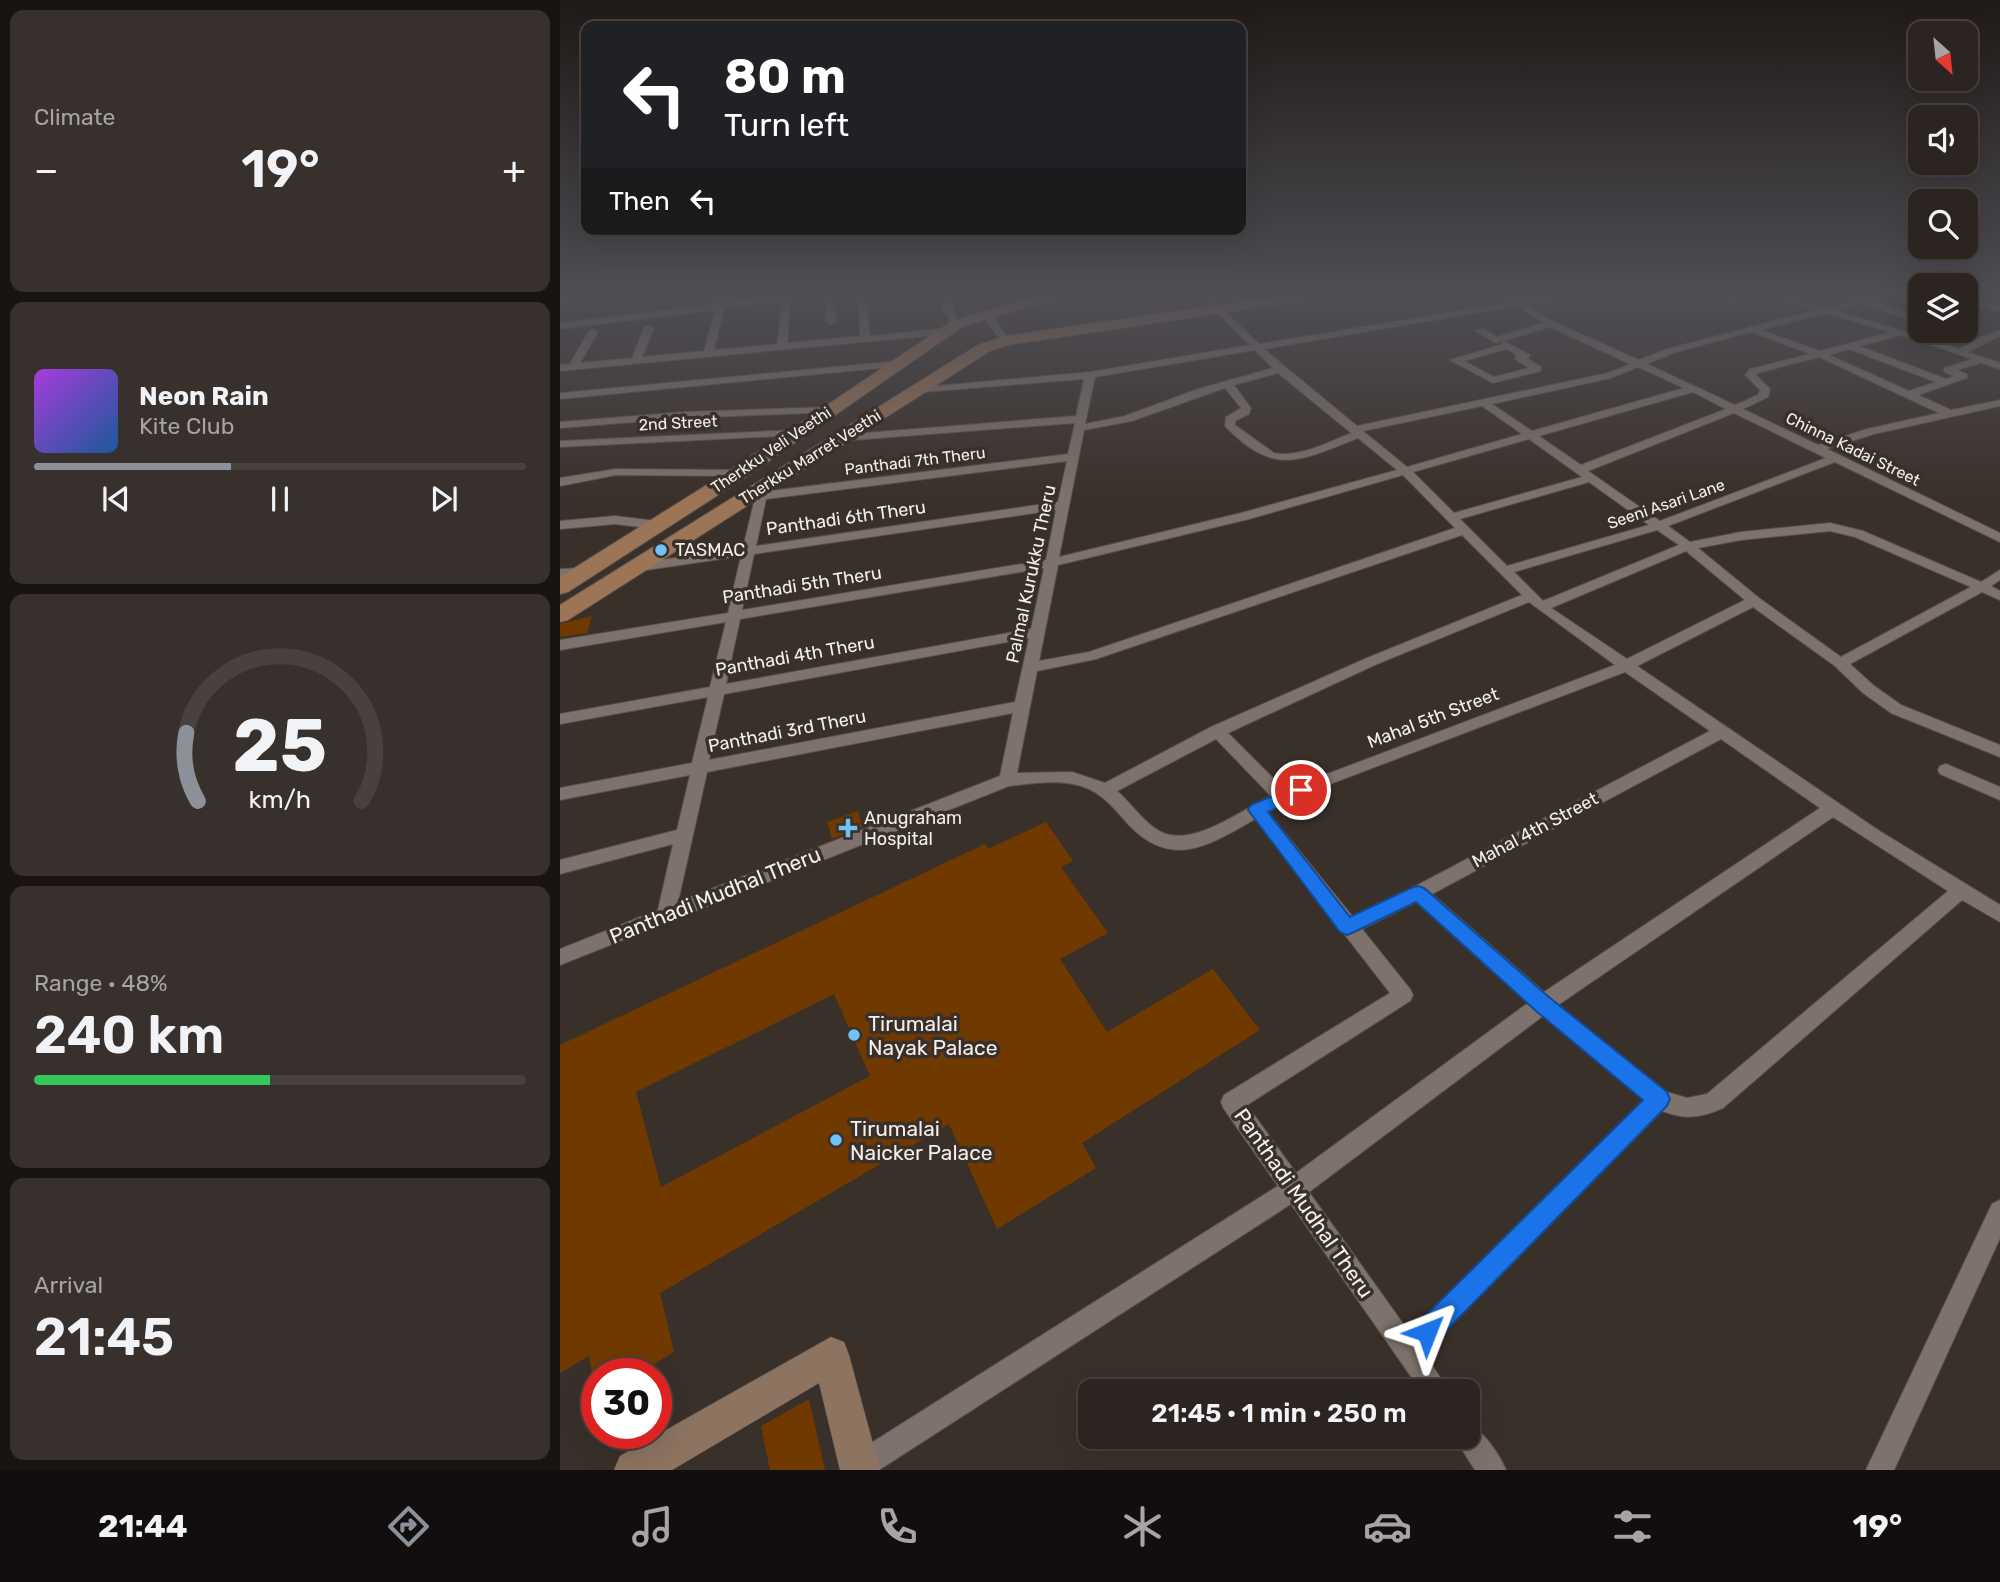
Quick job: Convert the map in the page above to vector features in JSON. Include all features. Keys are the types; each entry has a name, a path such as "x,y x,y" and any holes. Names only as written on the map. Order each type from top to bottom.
{"main road":[{"name":"Therkku Marret Veethi","path":"560,615 756,495 840,438 961,363"},
{"name":"Therkku Veli Veethi","path":"560,587 898,364"}],"street":[{"path":"573,367 576,363"},
{"path":"560,368 619,363"},
{"path":"915,391 1090,375 1163,363"},
{"path":"1272,363 1403,469 1535,602 1833,808 2000,914"},
{"path":"1460,363 1493,380 1536,369"},
{"path":"1526,363 1563,386"},
{"name":"Chinna Kadai Street","path":"1635,363 2000,538"},
{"path":"1228,385 1246,408 1245,412 1230,419 1230,426 1271,456 1278,458 1296,456 1356,432 1611,375 1645,363"},
{"path":"1452,518 1584,474 1765,394 1765,389 1750,375 1754,371 1787,363"},
{"path":"1840,363 1948,413"},
{"path":"1894,363 1943,381"},
{"path":"1912,394 1963,376 1948,370 1972,363"},
{"path":"560,396 898,364"},
{"path":"840,438 1128,419 1280,369"},
{"name":"Palmal Kurukku Theru","path":"1007,780 1090,375"},
{"name":"Panthadi 5th Theru","path":"560,645 1051,563 1245,516 1403,469 1533,436 1694,389"},
{"path":"1483,402 1688,546 1754,601 1840,663 1868,689 1896,709 2000,751"},
{"path":"1816,449 1871,431 2000,403"},
{"path":"560,425 684,415 831,410"},
{"name":"2nd Street","path":"560,444 797,433"},
{"name":"Panthadi 7th Theru","path":"756,495 1073,457"},
{"name":"Seeni Asari Lane","path":"1504,571 1658,526 1835,458"},
{"path":"560,481 616,472 738,472"},
{"path":"666,915 749,550 756,495"},
{"name":"Panthadi 6th Theru","path":"634,568 1063,505"},
{"path":"560,525 615,520 656,526"},
{"path":"1105,790 1217,731 1372,661 1688,546 1741,536 1843,528 2000,596"},
{"path":"1030,667 1091,656 1463,530"},
{"path":"560,573 584,572"},
{"path":"1840,663 1982,587 2000,574"},
{"name":"Mahal 5th Street","path":"1257,810 1319,782 1625,666 1754,601"},
{"name":"Panthadi 4th Theru","path":"560,719 1037,632"},
{"name":"Panthadi 3rd Theru","path":"560,794 1022,706"},
{"path":"1217,731 1283,798"},
{"name":"Mahal 4th Street","path":"1347,927 1418,893 1722,731"},
{"path":"1946,770 2000,794"},
{"name":"Panthadi Mudhal Theru","path":"560,957 1007,780 1041,776 1071,778 1105,790 1153,837 1166,843 1184,844 1201,838 1257,810 1403,995 1233,1102 1428,1379"},
{"path":"634,1470 831,1354 860,1468 1294,1189 1543,1004 1833,808"},
{"path":"560,867 685,834"},
{"path":"1418,893 1543,1004 1659,1099 1682,1109 1698,1108 1715,1101 1961,890"},
{"path":"1408,1351 1659,1099"},
{"path":"1880,1470 2000,1212"},
{"path":"1476,1449 1489,1469"}],"building":[{"path":"592,616 587,633 560,637 560,624"},
{"path":"858,811 863,827 832,839 827,822"},
{"name":"Tirumalai Naicker Palace","path":"1046,822 1073,861 1061,867 1108,933 1060,959 1107,1032 1213,969 1260,1030 1082,1143 1096,1168 997,1229 949,1124 660,1293 674,1352 664,1358 589,1356 581,1358 581,1361 560,1373 560,1045 985,844 988,849","holes":["834,994 870,1076 661,1187 636,1092"]},
{"path":"809,1399 825,1470 770,1470 761,1426"}],"place":[{"name":"TASMAC","path":"661,550"},
{"name":"Anugraham Hospital","path":"848,828"},
{"name":"Tirumalai Nayak Palace","path":"854,1035"},
{"name":"Tirumalai Naicker Palace","path":"836,1140"}],"route":[{"path":"1301,790 1257,810 1347,927 1418,893 1543,1004 1659,1099 1427,1332"}]}
